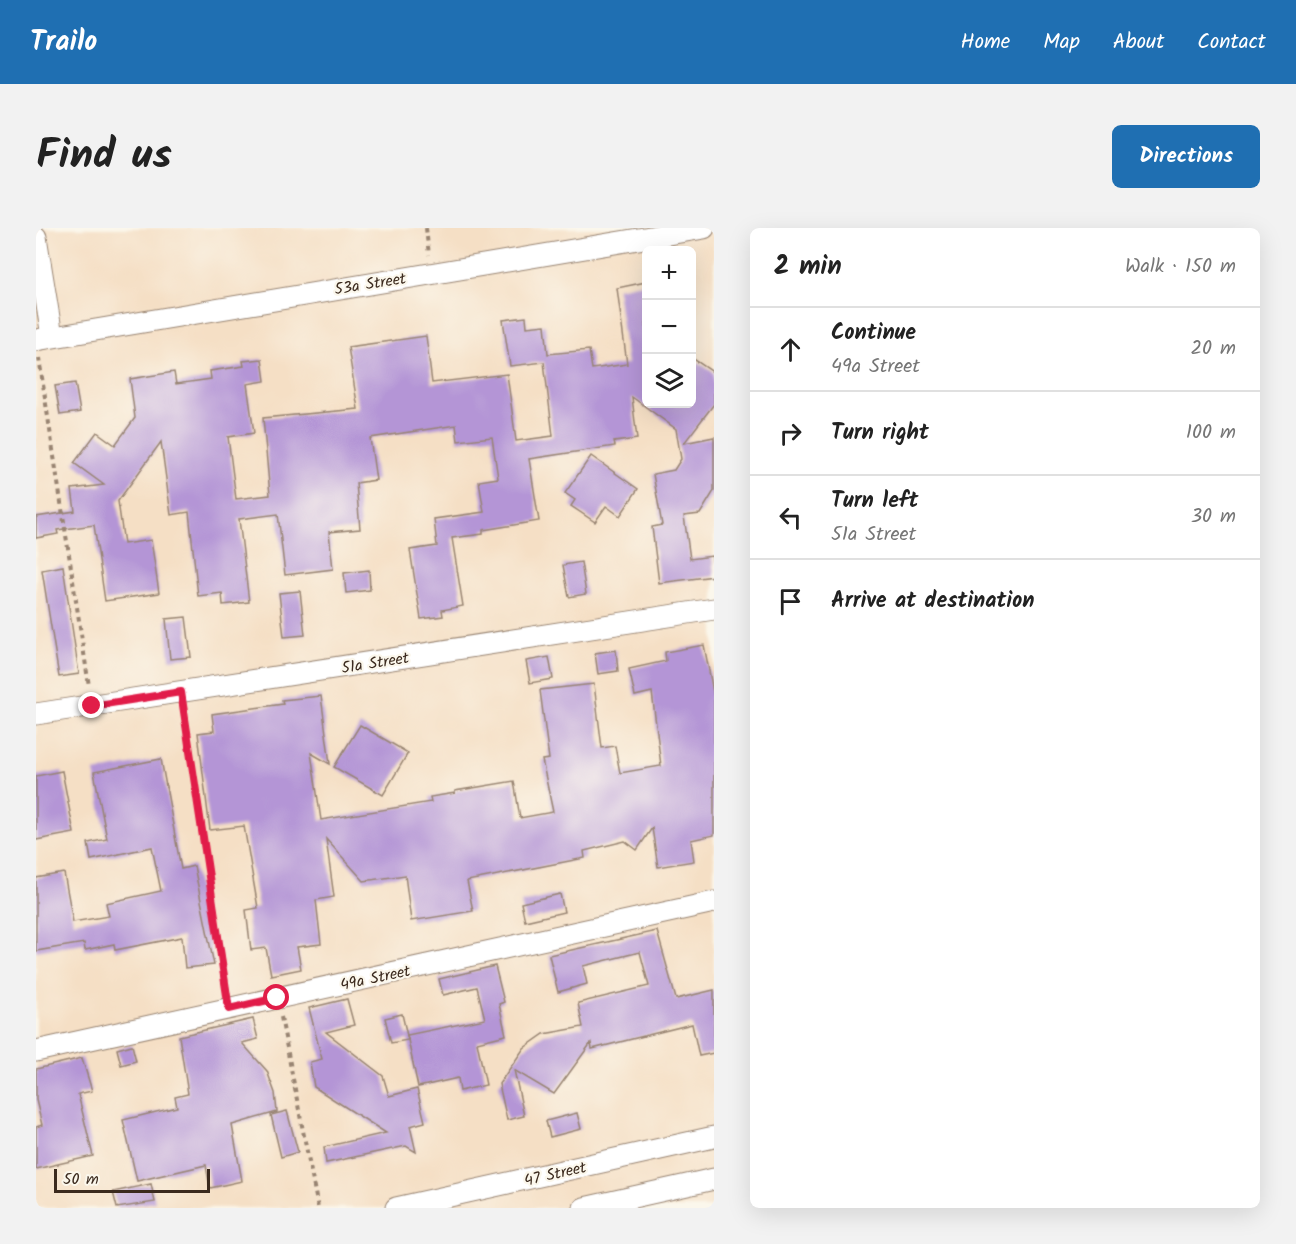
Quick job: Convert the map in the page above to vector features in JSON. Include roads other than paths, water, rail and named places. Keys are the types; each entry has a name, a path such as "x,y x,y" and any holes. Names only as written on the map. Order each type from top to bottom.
{"street":[{"name":"53a Street","path":"44,338 704,228"},
{"path":"36,237 44,338"},
{"name":"51a Street","path":"36,714 714,609"},
{"name":"49a Street","path":"36,1051 714,902"},
{"name":"47 Street","path":"396,1208 714,1137"},
{"path":"584,1208 714,1179"}]}
